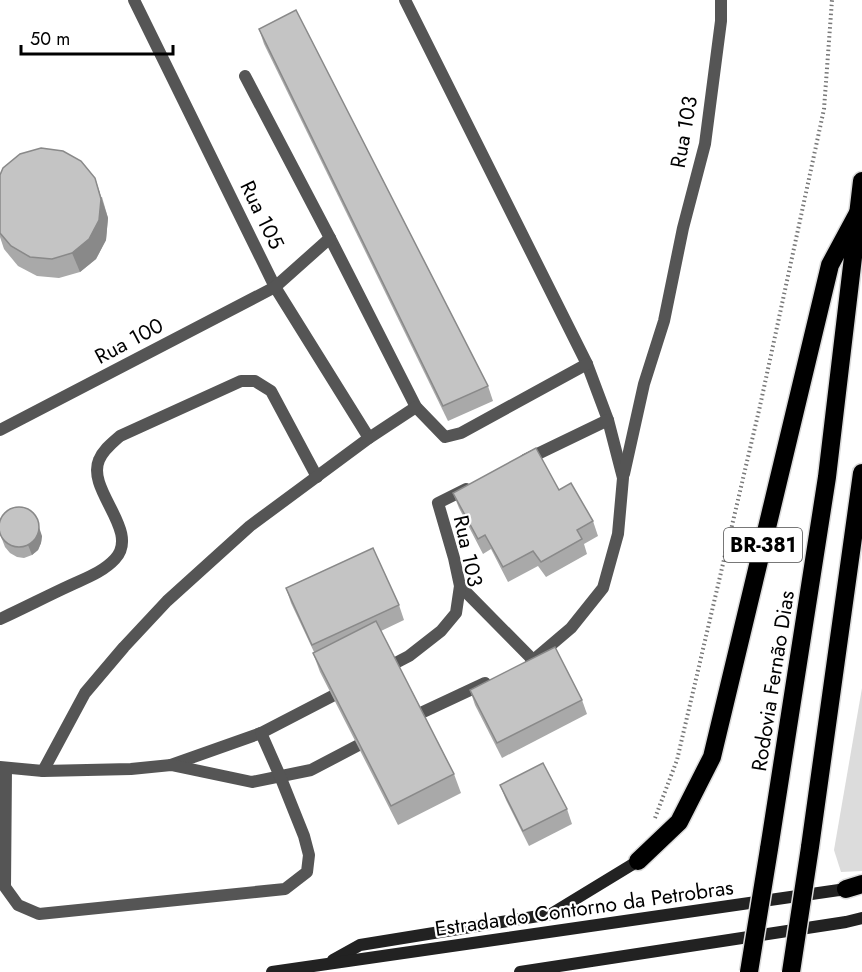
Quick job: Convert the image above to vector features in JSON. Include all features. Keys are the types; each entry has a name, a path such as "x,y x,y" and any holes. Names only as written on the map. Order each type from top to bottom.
{"highway":[{"name":"Rodovia Fernão Dias","path":"749,972 822,512 862,181"},
{"name":"BR-381","path":"638,861 679,822 712,757 830,265 858,213"},
{"path":"791,972 862,473"},
{"path":"850,549 862,532"}],"main road":[{"name":"BR-381","path":"327,964 360,945 551,914 638,861"},
{"name":"Estrada do Contorno da Petrobras","path":"272,972 854,887"},
{"path":"520,972 862,918"}],"lane":[{"name":"Rua 105","path":"134,0 275,287 369,438"},
{"name":"Rua 103","path":"405,0 587,364 608,420 623,478"},
{"name":"Rua 103","path":"460,586 529,663 571,628 603,588 618,534 623,478 644,384 664,321 683,228 705,144 721,21 721,0"},
{"path":"245,76 416,407 445,437 461,433 587,364"},
{"name":"Rua 100","path":"0,430 275,287 330,238"},
{"path":"0,619 100,571 115,559 121,549 122,535 96,475 98,462 105,449 120,436 241,381 255,381 271,391 317,477"},
{"path":"43,771 85,693 167,601 250,526 369,438 416,407"},
{"path":"512,467 608,420"},
{"name":"Rua 103","path":"371,675 409,656 441,631 456,613 460,586 438,503 480,482"},
{"path":"398,724 492,680"},
{"path":"261,733 304,836 309,855 307,872 285,889 39,914 18,905 5,887 3,768 43,771 131,769 171,765 261,733 350,686"},
{"path":"171,765 252,782 311,770 378,735"}],"path":[{"path":"654,820 677,759 763,395 824,109 832,0"}],"shaded area":[{"path":"862,688 862,871 841,872 834,850"}],"building":[{"path":"296,10 488,386 443,406 259,29"},
{"path":"41,148 63,151 81,161 95,178 101,199 99,220 89,239 72,253 52,259 30,257 11,246 0,233 0,175 3,168 20,154"},
{"path":"536,448 559,490 571,483 593,521 577,530 582,539 541,562 533,551 503,567 485,535 478,539 453,493"},
{"path":"19,507 33,513 39,527 33,541 19,547 5,541 -1,527 5,513"},
{"path":"373,548 399,605 312,645 286,588"},
{"path":"376,621 454,774 391,806 313,653"},
{"path":"555,647 582,700 497,743 470,690"},
{"path":"543,763 567,809 523,831 500,785"}]}
